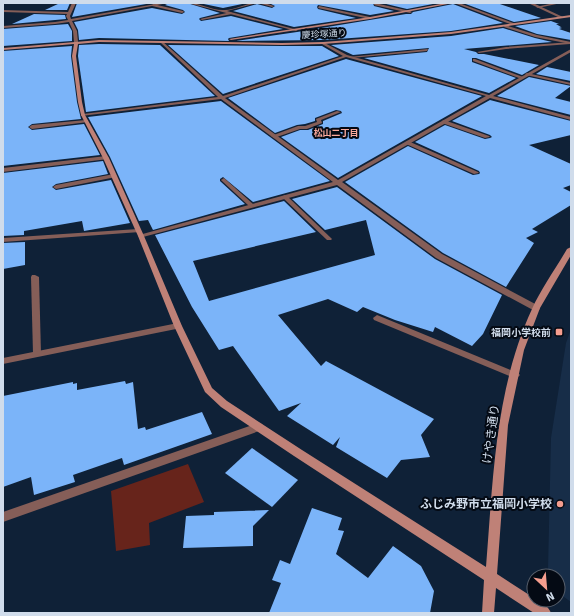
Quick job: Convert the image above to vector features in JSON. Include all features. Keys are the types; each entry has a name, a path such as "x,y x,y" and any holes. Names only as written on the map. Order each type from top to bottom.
{"street":[{"path":"57,18 68,14 74,3"},
{"path":"3,11 68,14 141,3"},
{"path":"3,27 71,20 166,3"},
{"path":"190,3 296,30"},
{"path":"223,11 255,3"},
{"path":"260,3 272,6"},
{"path":"210,42 410,12 451,3"},
{"path":"456,3 515,24"},
{"path":"530,3 561,17"},
{"path":"538,7 559,3"},
{"path":"375,4 410,12"},
{"path":"153,5 182,12"},
{"path":"319,7 370,18"},
{"path":"68,14 71,20 76,42 74,56 80,102 85,118 106,158 140,233 178,326 208,390 224,404 258,427 545,613"},
{"path":"202,20 231,14"},
{"name":"慶珍塚通り","path":"3,49 76,42 324,43 451,33 571,16"},
{"path":"11,22 53,18"},
{"path":"505,26 536,36 570,43"},
{"path":"162,42 222,98 336,183 439,256 536,308"},
{"path":"324,43 349,57 571,119"},
{"path":"479,52 506,48 570,43"},
{"path":"32,127 222,98 349,57 427,50"},
{"path":"3,240 140,233 336,183 571,50"},
{"path":"474,60 521,77"},
{"path":"527,74 571,84"},
{"path":"274,136 300,127 305,128 320,122 318,120 339,112"},
{"path":"444,122 486,137"},
{"path":"408,143 476,173"},
{"path":"3,170 106,158"},
{"path":"56,187 114,176"},
{"path":"224,180 251,205"},
{"path":"285,197 329,239"},
{"name":"けやき通り","path":"488,613 503,425 520,350 536,308 571,248"},
{"path":"35,277 37,354"},
{"path":"377,318 515,375"},
{"path":"3,361 178,326"},
{"path":"3,517 258,427"}],"shaded area":[{"name":"ふじみ野市立福岡小学校","path":"571,329 571,602 566,598 566,568 548,568 551,438 566,343"},
{"path":"188,464 204,502 149,523 150,545 116,551 111,491"}],"building":[{"path":"60,3 70,3 67,10 45,10"},
{"path":"77,3 152,3 72,17"},
{"path":"169,3 187,3 220,13 200,18 199,19 201,21 231,16 283,29 229,38 229,41 99,38 79,40 78,30 74,22 152,8 182,14 185,12 183,10 165,5"},
{"path":"199,3 247,3 223,8"},
{"path":"269,3 373,3 374,6 394,11 370,15 318,5 318,9 356,18 294,27 233,11 257,4 272,8 275,6"},
{"path":"382,3 438,3 407,9"},
{"path":"463,3 497,3 541,18 514,22"},
{"path":"453,4 503,23 451,31 323,40 236,41 411,14 413,12"},
{"path":"34,14 65,15 66,19 12,24"},
{"path":"551,21 559,24 556,24 562,28 559,29 571,33 571,40 537,34 515,26"},
{"path":"68,24 72,31 72,41 3,46 3,29"},
{"path":"503,28 552,42 464,49 476,52 478,54 539,65 522,75 476,58 472,58 472,62 516,78 489,93 364,58 427,52 429,48 353,55 331,45 451,36"},
{"path":"79,45 160,45 215,96 86,112 78,56"},
{"path":"168,45 322,46 339,56 223,94"},
{"path":"72,46 71,56 77,102 81,119 32,124 28,127 32,130 84,124 100,155 3,166 3,51"},
{"path":"346,59 482,96 338,178 281,137 300,130 308,130 323,124 323,121 342,113 341,111 336,110 315,118 315,121 297,125 275,133 228,98"},
{"path":"547,67 571,72 571,81 536,74"},
{"path":"529,77 571,86 555,98 571,102 571,115 497,96"},
{"path":"490,100 571,121 571,135 529,145 571,164 571,185 563,188 571,192 571,205 532,229 538,232 526,238 534,243 506,287 443,253 345,182 408,146 473,175 479,174 479,171 415,142 445,125 485,139 492,137 452,121"},
{"path":"221,101 330,181 253,202 223,177 220,181 245,204 153,230 148,220 139,221 110,157 88,117"},
{"path":"103,161 108,174 56,184 52,187 56,190 111,180 130,223 84,231 82,221 24,231 24,235 3,236 3,173"},
{"path":"337,187 435,259 502,295 483,334 472,346 435,327 433,332 395,320 363,307 357,312 328,299 278,315 321,366 326,361 434,419 421,435 430,457 401,460 387,478 336,447 340,437 333,445 287,416 301,403 279,411 233,346 219,350 192,307 155,235 284,201 316,232 193,261 209,301 375,255 366,220 325,230 292,199"},
{"path":"25,242 25,265 3,269 3,243"},
{"path":"125,381 126,384 133,382 138,429 145,427 146,430 202,412 212,434 124,465 122,458 73,475 75,482 34,495 31,477 3,487 3,396 73,382 73,384 77,383 77,390"},
{"path":"252,448 298,480 272,507 225,473"},
{"path":"312,508 342,518 338,530 344,531 336,554 368,578 393,546 421,566 434,591 430,613 269,613 281,583 272,580 280,560 290,564"},
{"path":"269,510 253,526 253,546 183,548 186,516 214,515 214,512"}],"place":[{"name":"福岡小学校前","path":"559,332"},
{"name":"ふじみ野市立福岡小学校","path":"560,504"}],"district":[{"name":"松山二丁目","path":"336,133"}]}
